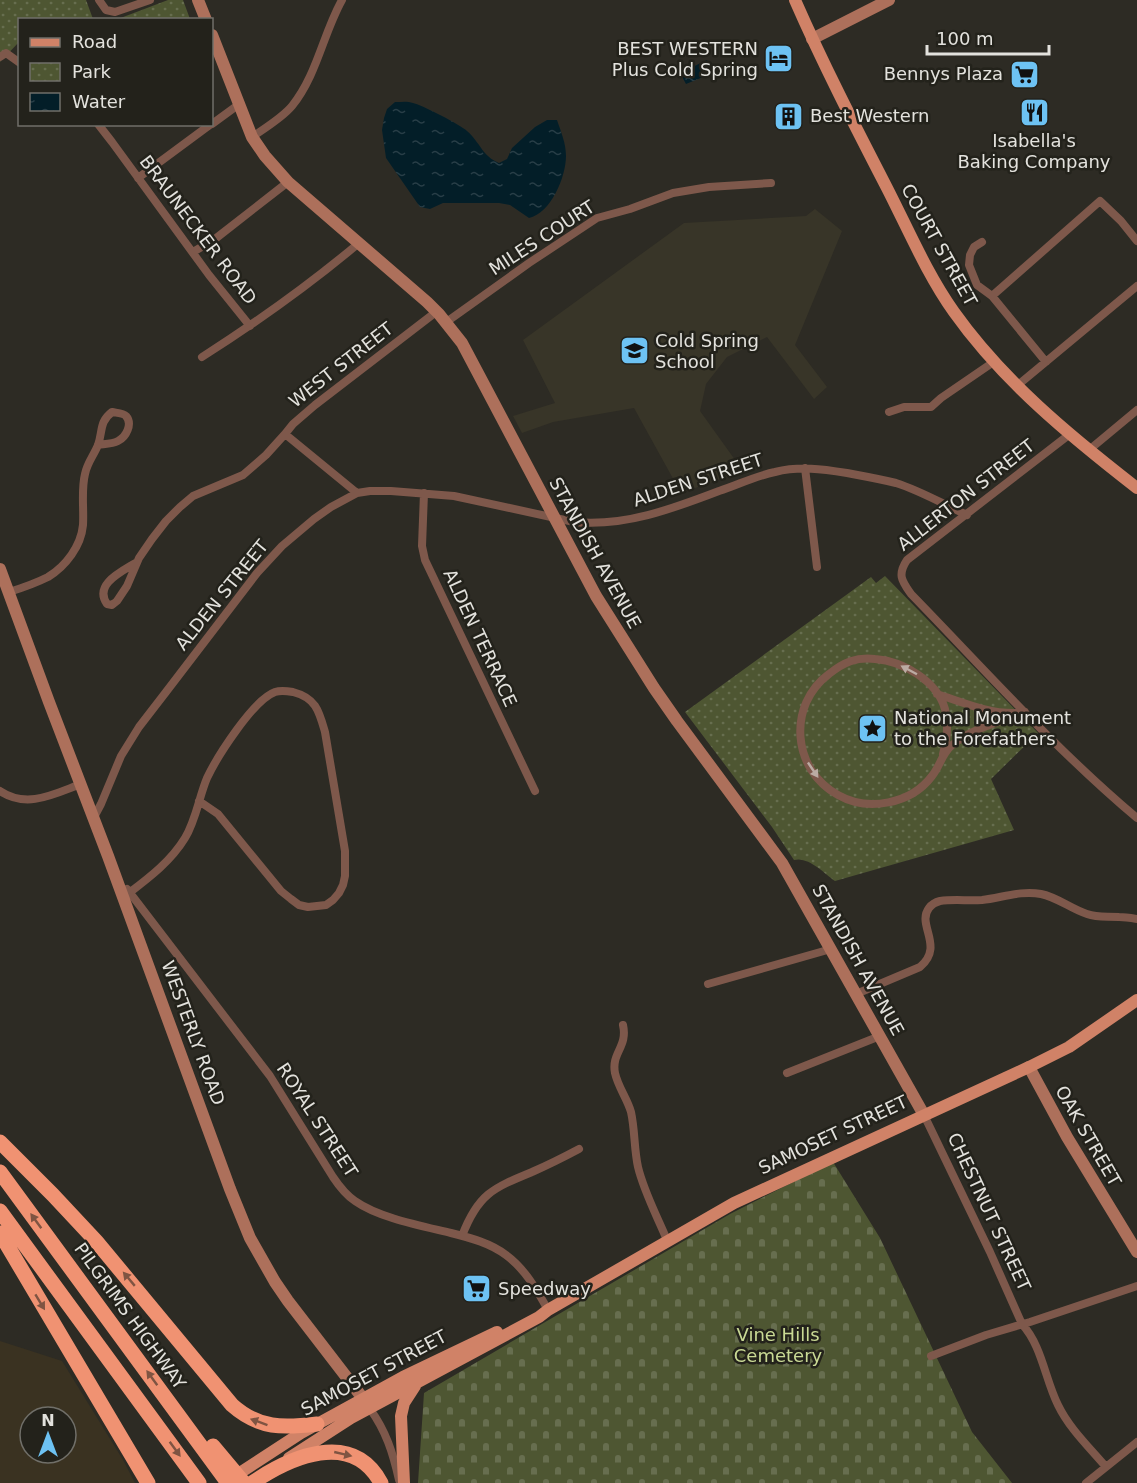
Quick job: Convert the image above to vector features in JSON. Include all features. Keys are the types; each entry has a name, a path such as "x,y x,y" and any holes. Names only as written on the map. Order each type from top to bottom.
{"highway":[{"path":"0,1142 90,1234 232,1405 258,1422 275,1426 317,1424"},
{"name":"PILGRIMS HIGHWAY","path":"0,1172 172,1405 199,1427 215,1457"},
{"path":"0,1211 196,1479"},
{"path":"0,1233 148,1483"},
{"path":"268,1472 311,1454 327,1451 362,1461 376,1473 381,1483"},
{"path":"215,1457 227,1483"},
{"path":"215,1457 244,1483"},
{"name":"SAMOSET STREET","path":"252,1483 268,1472"}],"main road":[{"name":"COURT STREET","path":"795,0 812,39 926,265 954,312 995,361 1044,412 1137,488"},
{"name":"SAMOSET STREET","path":"227,1483 283,1444 317,1424 417,1383 540,1317 548,1310 734,1203 1069,1047 1137,1000"},
{"name":"SAMOSET STREET","path":"268,1472 421,1368 537,1312 548,1310"},
{"path":"402,1483 400,1416 404,1403 417,1383"}],"street":[{"path":"99,0 106,10 115,12 150,0"},
{"path":"198,0 205,18"},
{"path":"252,137 291,108 305,87 333,15 342,0"},
{"path":"812,39 889,0"},
{"name":"STANDISH AVENUE","path":"213,37 238,105 252,137 265,156 288,182 436,312 462,344 596,596 677,721 782,863 924,1115"},
{"path":"0,57 6,53 18,62"},
{"path":"213,123 238,105"},
{"name":"BRAUNECKER ROAD","path":"100,126 209,275 250,326"},
{"path":"138,178 208,126"},
{"path":"193,252 215,239 288,182"},
{"name":"MILES COURT","path":"446,323 597,218 673,193 709,187 771,183"},
{"path":"992,296 1100,201 1121,221 1137,241"},
{"path":"982,242 974,247 970,255 969,265 977,285 992,296 1046,362"},
{"path":"202,357 250,326 324,272 359,243"},
{"path":"1018,386 1137,286"},
{"name":"WEST STREET","path":"357,494 285,434 292,424 315,405 436,312"},
{"path":"889,412 904,407 931,407 995,361"},
{"path":"1089,450 1137,410"},
{"path":"137,562 106,584 104,597 107,604 112,605 117,601 127,586 137,562 166,521 180,507 194,496 243,475 285,434"},
{"name":"ALLERTON STREET","path":"1070,434 907,560 901,576 911,594 1025,712 1082,769 1136,815"},
{"path":"9,592 48,577 60,568 77,546 81,537 85,474 98,445"},
{"path":"805,468 817,567"},
{"name":"ALDEN STREET","path":"93,819 121,756 139,727 257,573 282,546 314,519 344,499 357,494 391,490 454,496 555,519 593,524 621,522 652,514 765,474 805,468 829,470 895,483 967,515"},
{"name":"ALDEN TERRACE","path":"424,493 422,546 425,560 535,791"},
{"name":"WESTERLY ROAD","path":"0,569 250,1238 281,1292 381,1424 402,1483"},
{"path":"872,658 896,663 930,685 942,702 947,725 947,740 943,754 932,777 908,797 892,802 849,801 824,785 810,767 801,747 802,713 812,689 844,664 857,659 872,658"},
{"path":"129,893 159,870 185,839 207,778 242,724 264,699 273,693 287,691 310,699 319,712 325,732 345,851 345,876 339,893 326,905 308,907 299,905 281,891 218,814 199,801"},
{"path":"937,694 990,711 1025,712"},
{"path":"943,754 961,738 976,730 1025,712"},
{"path":"0,791 22,800 39,798 81,784"},
{"name":"ROYAL STREET","path":"114,872 270,1076 333,1177 345,1192 356,1202 381,1213 489,1245 513,1261 528,1277 548,1310"},
{"path":"856,994 920,967 926,962 930,955 927,912 938,902 983,900 1033,893 1053,897 1094,916 1137,919"},
{"path":"708,984 831,949"},
{"path":"623,1025 625,1033 614,1064 615,1073 631,1112 640,1173 668,1240"},
{"path":"787,1073 880,1036"},
{"name":"OAK STREET","path":"1029,1067 1067,1137 1137,1252"},
{"name":"CHESTNUT STREET","path":"924,1115 1022,1324 1029,1331 1058,1406 1072,1428 1106,1467"},
{"path":"462,1236 476,1207 492,1191 579,1149"},
{"path":"931,1356 986,1335 1137,1287"},
{"path":"1086,1483 1137,1442"}],"shaded area":[{"name":"Cold Spring School","path":"815,209 842,231 795,345 827,387 814,399 767,337 727,357 706,384 700,411 743,471 681,493 634,408 553,422 522,433 513,416 555,403 523,340 684,223 806,216"},
{"path":"0,1341 62,1361 135,1483 0,1483"}],"green space":[{"path":"0,0 86,0 93,18 18,18 18,43 0,62"},
{"path":"168,0 183,0 190,18 121,18"},
{"path":"885,576 1038,733 991,779 1014,830 835,881 805,860 794,860 772,827 685,712 871,577 876,583"},
{"name":"Vine Hills Cemetery","path":"833,1162 880,1238 972,1432 1012,1483 418,1483 424,1393 730,1214"}],"water":[{"path":"707,60 713,73 686,84 680,73"},
{"path":"395,102 417,104 464,128 489,157 499,163 507,159 512,148 535,127 547,120 557,120 566,156 563,174 556,193 544,209 529,218 510,205 499,203 443,203 430,209 420,207 386,158 382,130 387,109"}],"place":[{"name":"BEST WESTERN Plus Cold Spring","path":"779,59"},
{"name":"Bennys Plaza","path":"1024,74"},
{"name":"Isabella's Baking Company","path":"1034,112"},
{"name":"Best Western","path":"789,116"},
{"name":"Cold Spring School","path":"634,351"},
{"name":"National Monument to the Forefathers","path":"873,728"},
{"name":"Speedway","path":"477,1289"}]}
